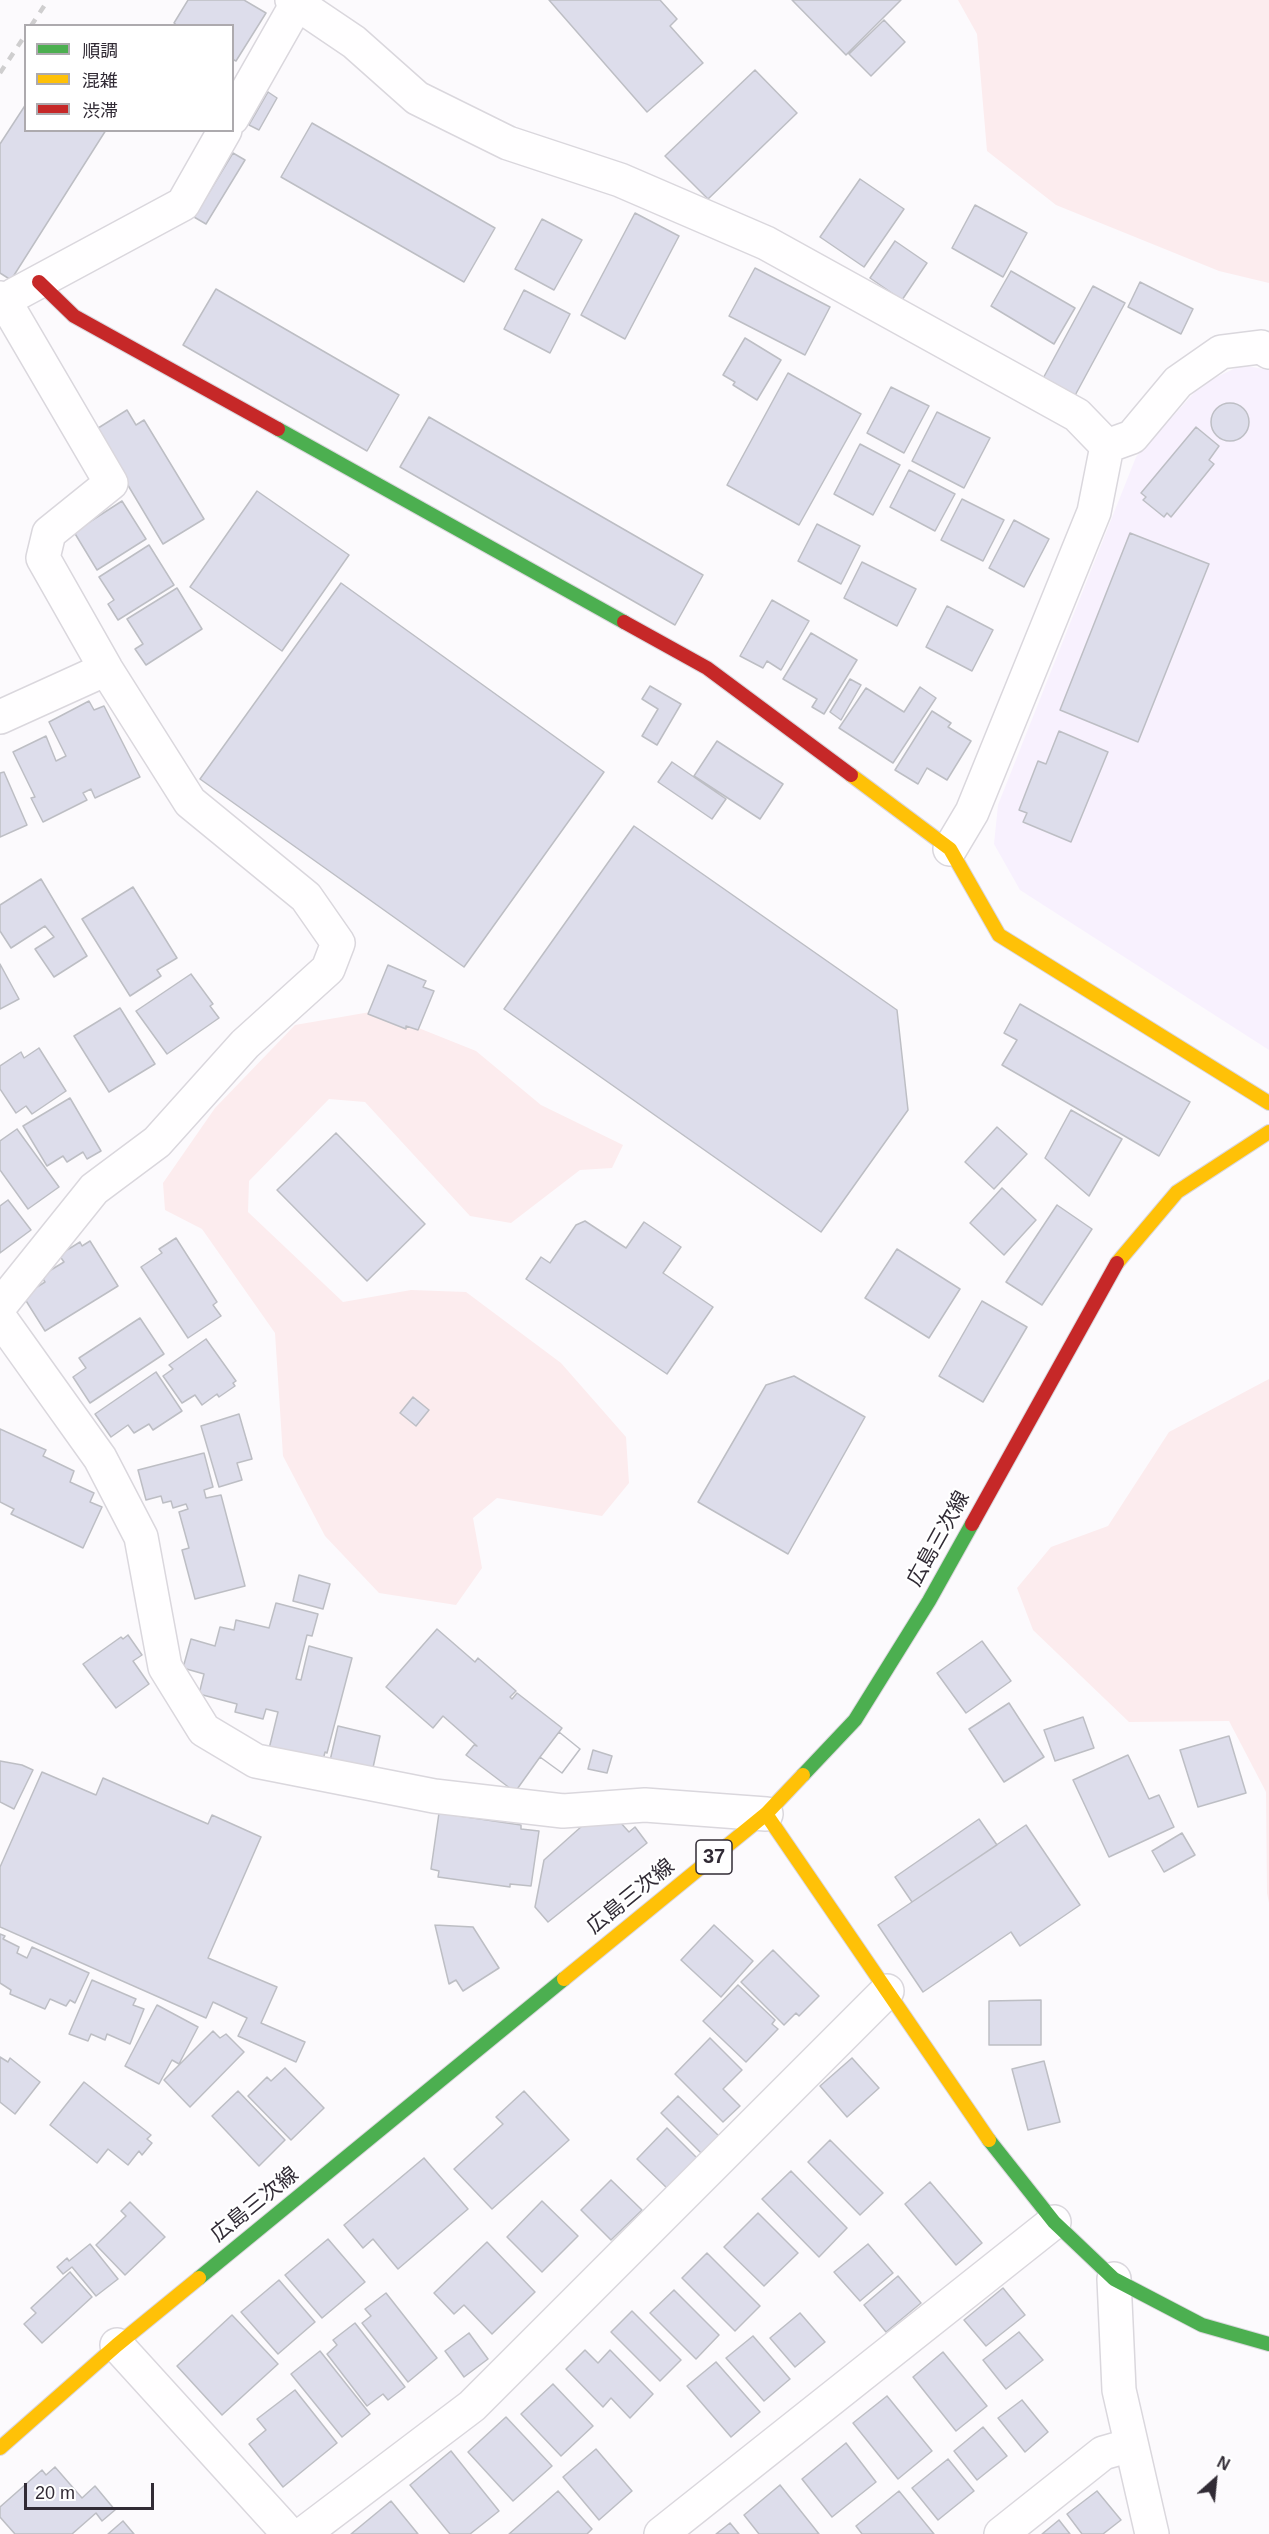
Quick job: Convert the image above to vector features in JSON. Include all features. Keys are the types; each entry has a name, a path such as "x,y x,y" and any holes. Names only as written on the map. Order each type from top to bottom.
{"street":[{"path":"234,114 296,1 354,42 417,98 508,143 620,180 766,243 1077,415 1107,446"},
{"path":"0,1306 93,1189 157,1142 245,1044 328,969 338,943 306,897 190,802 106,669 43,558 49,533 111,483 2,299 39,282 183,204 224,132"},
{"path":"39,282 74,316 707,668 950,849 999,935 1269,1103"},
{"path":"1107,446 1132,437 1178,382 1221,352 1261,347 1269,352"},
{"path":"950,849 972,812 1094,512 1107,446"},
{"path":"0,717 106,669"},
{"name":"広島三次線","path":"0,2448 117,2345 766,1814 855,1720 929,1601 1117,1263 1177,1192 1269,1132"},
{"path":"0,1318 100,1458 141,1537 165,1667 204,1730 256,1761 434,1796 563,1811 645,1805 766,1814 1002,2158 1053,2222 1114,2279 1202,2325 1269,2344"},
{"path":"303,2534 472,2406 886,1991"},
{"path":"661,2534 1053,2222"},
{"path":"1114,2279 1119,2390 1152,2534"},
{"path":"117,2345 289,2534"},
{"path":"1001,2534 1103,2453 1131,2445"}],"shaded area":[{"path":"958,0 1269,0 1269,283 1219,271 1056,205 987,151 977,34"},
{"path":"1242,365 1269,370 1269,1050 1020,890 994,844 998,805 1136,457 1202,384"},
{"path":"376,1011 476,1051 541,1105 623,1145 612,1168 580,1170 511,1223 470,1216 365,1102 329,1099 249,1181 248,1212 343,1302 411,1290 466,1292 561,1363 626,1437 629,1483 602,1516 497,1498 473,1518 482,1568 456,1605 379,1593 325,1536 283,1456 275,1333 202,1229 165,1210 163,1183 215,1108 295,1025"},
{"path":"1269,1379 1269,1903 1266,1792 1229,1721 1129,1722 1033,1630 1017,1588 1051,1547 1108,1526 1169,1432"}],"building":[{"path":"188,0 244,0 266,13 236,61 234,60 234,24 174,23"},
{"path":"549,0 660,0 677,19 670,26 703,63 647,112"},
{"path":"792,0 901,0 846,55"},
{"path":"884,20 905,42 871,76 849,54"},
{"path":"755,70 797,113 708,199 665,156"},
{"path":"268,92 277,98 259,130 249,125"},
{"path":"24,107 24,132 105,132 11,280 0,273 0,144"},
{"path":"312,123 495,228 464,282 281,177"},
{"path":"233,153 245,160 206,224 194,217"},
{"path":"860,179 904,209 864,267 820,237"},
{"path":"975,205 1027,233 1003,277 952,248"},
{"path":"635,213 679,236 625,339 581,315"},
{"path":"542,219 582,240 554,290 515,269"},
{"path":"895,241 927,263 902,300 870,278"},
{"path":"755,268 830,307 805,355 729,316"},
{"path":"1011,271 1075,308 1054,344 991,306"},
{"path":"1140,282 1193,309 1181,334 1128,307"},
{"path":"1093,286 1125,303 1072,401 1040,384"},
{"path":"216,289 399,395 367,451 183,345"},
{"path":"524,290 570,314 550,353 504,329"},
{"path":"745,338 781,360 757,400 733,385 735,382 723,375"},
{"path":"788,373 861,414 799,525 727,485"},
{"path":"891,387 929,406 904,453 867,433"},
{"path":"1230,403 1244,408 1249,422 1244,436 1230,441 1216,436 1211,422 1216,408"},
{"path":"127,410 136,425 144,420 204,519 163,544 95,430"},
{"path":"937,412 990,438 964,488 912,461"},
{"path":"429,417 703,575 675,625 400,467"},
{"path":"1196,427 1219,446 1209,460 1214,464 1171,517 1167,513 1164,517 1143,500 1146,497 1141,493"},
{"path":"860,444 900,465 873,515 834,494"},
{"path":"909,470 955,494 935,531 890,507"},
{"path":"257,491 349,555 282,651 190,587"},
{"path":"962,499 1004,520 983,561 941,540"},
{"path":"122,501 146,539 97,570 74,532"},
{"path":"1014,520 1049,539 1024,587 989,568"},
{"path":"817,524 860,546 841,584 798,561"},
{"path":"1130,533 1209,564 1138,742 1060,710"},
{"path":"149,545 174,585 118,620 108,604 114,600 99,577"},
{"path":"862,562 916,589 897,626 844,598"},
{"path":"341,583 604,772 464,967 200,779"},
{"path":"177,588 202,629 146,665 135,649 143,644 127,619"},
{"path":"772,600 809,621 781,670 767,661 763,668 740,656"},
{"path":"947,606 993,630 972,671 926,647"},
{"path":"811,633 857,660 824,714 812,707 817,699 783,679"},
{"path":"850,679 861,685 841,720 830,712"},
{"path":"650,686 681,704 657,745 642,736 658,709 642,699"},
{"path":"920,687 936,698 893,763 839,728 866,688 904,712"},
{"path":"89,701 94,710 104,706 140,777 95,798 91,789 83,793 87,800 43,822 31,798 35,797 13,752 46,736 56,761 66,756 49,722"},
{"path":"932,711 951,723 948,727 971,741 947,780 927,768 918,784 895,770"},
{"path":"1059,731 1108,752 1071,842 1023,822 1027,813 1019,810 1038,761 1046,764"},
{"path":"717,741 783,784 760,819 694,776"},
{"path":"672,762 726,799 712,819 658,782"},
{"path":"4,772 27,825 0,837 0,773"},
{"path":"634,826 897,1010 908,1110 821,1232 504,1009"},
{"path":"41,879 87,956 54,977 35,949 54,937 45,926 11,948 0,931 0,905"},
{"path":"133,887 177,958 157,970 161,976 130,996 82,919"},
{"path":"0,964 19,999 0,1009"},
{"path":"388,965 426,981 423,987 434,991 418,1030 406,1026 406,1029 368,1014"},
{"path":"191,974 213,1004 210,1006 219,1018 167,1054 136,1011"},
{"path":"1020,1004 1190,1102 1159,1156 1002,1065 1017,1040 1004,1033"},
{"path":"120,1008 155,1064 109,1092 74,1036"},
{"path":"39,1048 66,1091 32,1114 26,1106 16,1113 0,1089 0,1066 21,1052 24,1058"},
{"path":"70,1098 101,1151 87,1159 83,1152 67,1162 63,1156 47,1166 23,1126"},
{"path":"1071,1110 1122,1139 1089,1196 1045,1158"},
{"path":"997,1127 1027,1154 994,1189 965,1162"},
{"path":"17,1129 59,1187 28,1209 0,1170 0,1141"},
{"path":"336,1133 425,1224 367,1281 277,1190"},
{"path":"1002,1188 1036,1220 1004,1255 970,1223"},
{"path":"8,1200 31,1230 0,1253 0,1206"},
{"path":"1057,1205 1092,1229 1042,1305 1006,1282"},
{"path":"585,1221 626,1248 644,1222 681,1247 663,1273 713,1307 667,1374 526,1279 541,1257 550,1263 576,1225"},
{"path":"176,1238 217,1302 213,1305 221,1316 188,1338 141,1267 162,1253 159,1249"},
{"path":"90,1241 118,1286 45,1331 23,1296 45,1282 41,1276 64,1262 59,1255 80,1242 82,1246"},
{"path":"897,1249 960,1289 929,1338 865,1298"},
{"path":"982,1301 1027,1327 983,1402 939,1376"},
{"path":"140,1318 164,1354 90,1403 73,1377 86,1368 79,1358"},
{"path":"206,1339 236,1381 233,1383 235,1386 219,1397 217,1394 202,1405 195,1395 182,1403 163,1376 173,1369 169,1365"},
{"path":"156,1372 182,1411 153,1430 149,1424 134,1433 128,1425 111,1437 95,1414"},
{"path":"794,1376 865,1417 788,1554 698,1502 766,1385"},
{"path":"413,1397 429,1410 416,1426 400,1413"},
{"path":"239,1414 252,1459 237,1463 242,1480 219,1487 201,1426"},
{"path":"0,1429 46,1450 43,1456 74,1471 70,1482 94,1493 90,1502 102,1507 83,1548 11,1514 14,1509 0,1502"},
{"path":"204,1453 213,1487 204,1490 206,1498 221,1495 245,1586 195,1599 182,1550 189,1548 179,1512 188,1509 186,1504 173,1508 171,1501 163,1503 161,1496 146,1500 138,1470"},
{"path":"299,1575 330,1584 323,1609 293,1601"},
{"path":"276,1603 318,1614 312,1636 307,1635 296,1679 301,1680 309,1646 352,1658 327,1753 325,1752 322,1764 268,1753 278,1712 266,1709 263,1719 235,1712 237,1704 199,1694 204,1674 183,1668 191,1639 215,1646 220,1627 234,1630 236,1620 269,1628"},
{"path":"437,1629 475,1662 478,1658 516,1691 510,1697 512,1699 517,1693 562,1728 559,1732 580,1749 562,1773 540,1757 515,1792 466,1755 474,1745 477,1746 443,1716 433,1728 386,1687"},
{"path":"128,1635 142,1655 133,1661 149,1684 116,1708 83,1664 121,1637 123,1639"},
{"path":"982,1641 1011,1681 966,1713 937,1673"},
{"path":"1009,1703 1044,1757 1004,1782 969,1729"},
{"path":"1083,1717 1094,1748 1055,1761 1044,1730"},
{"path":"338,1726 380,1736 372,1772 329,1765"},
{"path":"559,1732 580,1749 562,1773 540,1757"},
{"path":"1229,1736 1246,1793 1198,1807 1180,1750"},
{"path":"593,1750 612,1756 607,1773 588,1769"},
{"path":"1128,1755 1149,1799 1159,1795 1174,1827 1109,1857 1073,1780"},
{"path":"0,1761 22,1765 33,1770 14,1809 0,1802"},
{"path":"42,1772 96,1795 103,1778 208,1824 212,1815 261,1837 208,1958 277,1987 261,2023 305,2042 296,2062 238,2036 247,2018 213,2002 206,2018 0,1927 0,1867"},
{"path":"439,1813 521,1825 521,1829 539,1831 531,1886 510,1884 510,1887 438,1877 439,1871 431,1869"},
{"path":"979,1819 997,1845 912,1902 895,1877"},
{"path":"620,1822 629,1832 635,1827 647,1843 548,1922 535,1907 544,1860 582,1826"},
{"path":"1026,1825 1080,1905 1020,1946 1011,1932 923,1992 878,1925"},
{"path":"1182,1833 1195,1855 1164,1872 1152,1851"},
{"path":"435,1925 473,1927 499,1968 463,1991 456,1980 449,1984"},
{"path":"714,1925 753,1961 721,1997 681,1960"},
{"path":"0,1934 5,1936 3,1939 19,1947 17,1953 27,1958 32,1947 89,1973 75,2003 70,2000 66,2006 50,1999 45,2009 10,1994 11,1990 0,1983"},
{"path":"773,1950 819,1996 799,2016 796,2013 784,2025 741,1982"},
{"path":"92,1980 136,1999 133,2005 144,2009 130,2044 107,2034 105,2040 91,2034 88,2041 69,2034"},
{"path":"738,1985 775,2020 772,2024 778,2029 746,2062 703,2021"},
{"path":"1041,2000 1041,2045 989,2045 989,2001"},
{"path":"157,2005 198,2027 179,2064 172,2060 159,2084 125,2066"},
{"path":"213,2031 220,2038 226,2034 244,2052 190,2107 164,2080"},
{"path":"710,2038 742,2070 723,2089 740,2106 723,2122 675,2074"},
{"path":"0,2057 8,2062 10,2058 40,2082 15,2114 0,2102"},
{"path":"852,2058 879,2088 847,2117 820,2086"},
{"path":"1044,2061 1060,2122 1028,2130 1012,2069"},
{"path":"285,2068 324,2108 291,2140 248,2096 267,2077 271,2081"},
{"path":"84,2082 151,2135 147,2139 152,2143 142,2155 139,2151 128,2165 108,2149 97,2163 50,2125"},
{"path":"238,2091 285,2140 259,2166 212,2116"},
{"path":"524,2091 569,2140 492,2209 454,2169 503,2124 496,2117"},
{"path":"678,2096 720,2137 703,2155 661,2113"},
{"path":"667,2128 698,2159 668,2189 637,2159"},
{"path":"830,2140 883,2193 860,2215 808,2162"},
{"path":"424,2158 468,2209 398,2269 373,2239 363,2248 344,2225"},
{"path":"791,2171 847,2228 819,2257 762,2199"},
{"path":"611,2180 642,2210 611,2240 581,2210"},
{"path":"930,2182 982,2243 956,2265 905,2204"},
{"path":"542,2201 578,2236 542,2272 507,2237"},
{"path":"130,2202 165,2237 125,2275 96,2245 126,2216 121,2211"},
{"path":"758,2213 798,2253 764,2286 724,2247"},
{"path":"328,2239 365,2282 322,2318 285,2275"},
{"path":"487,2242 535,2292 492,2334 464,2305 454,2314 434,2293"},
{"path":"90,2244 118,2279 96,2296 72,2267 63,2274 57,2267 67,2258 69,2261"},
{"path":"868,2244 893,2273 860,2301 834,2272"},
{"path":"707,2253 760,2306 735,2331 682,2278"},
{"path":"70,2272 92,2297 42,2343 24,2324 36,2313 31,2308"},
{"path":"898,2276 921,2303 886,2332 864,2305"},
{"path":"279,2280 315,2322 278,2354 241,2312"},
{"path":"1003,2288 1025,2315 986,2346 964,2320"},
{"path":"674,2290 719,2335 696,2359 650,2313"},
{"path":"386,2293 437,2358 408,2382 362,2323 371,2316 365,2309"},
{"path":"632,2311 681,2360 660,2381 611,2332"},
{"path":"800,2313 825,2342 795,2367 770,2338"},
{"path":"232,2315 278,2364 222,2415 177,2366"},
{"path":"355,2323 405,2387 388,2400 383,2394 367,2406 327,2354 337,2345 333,2340"},
{"path":"1019,2332 1043,2360 1006,2389 983,2360"},
{"path":"469,2333 488,2359 464,2377 445,2351"},
{"path":"753,2336 790,2379 764,2401 726,2358"},
{"path":"585,2350 598,2363 610,2350 653,2394 630,2418 611,2398 603,2407 566,2369"},
{"path":"320,2351 370,2414 342,2437 291,2374"},
{"path":"943,2352 987,2406 956,2431 913,2377"},
{"path":"716,2362 760,2412 731,2437 687,2386"},
{"path":"553,2384 593,2426 561,2456 521,2414"},
{"path":"295,2390 337,2443 283,2487 249,2444 266,2430 257,2419"},
{"path":"887,2396 932,2451 898,2479 853,2423"},
{"path":"1022,2400 1048,2432 1025,2452 998,2418"},
{"path":"506,2417 552,2466 513,2501 468,2452"},
{"path":"983,2427 1007,2456 977,2480 954,2451"},
{"path":"846,2443 876,2482 832,2517 802,2479"},
{"path":"596,2449 632,2491 599,2520 563,2477"},
{"path":"451,2451 499,2511 470,2534 450,2534 410,2485"},
{"path":"948,2459 974,2491 938,2520 912,2488"},
{"path":"55,2467 82,2498 95,2486 115,2510 102,2521 96,2513 72,2534 15,2534 0,2517 0,2507 42,2470 46,2475"},
{"path":"780,2485 819,2534 759,2534 744,2515"},
{"path":"558,2491 592,2529 587,2534 509,2534"},
{"path":"899,2491 934,2534 862,2534 856,2526"},
{"path":"1097,2491 1121,2520 1103,2534 1082,2534 1067,2514"},
{"path":"391,2501 418,2534 351,2534"},
{"path":"1059,2520 1070,2534 1042,2534"},
{"path":"123,2521 134,2534 108,2534"},
{"path":"730,2523 739,2534 716,2534"}],"railway":[{"path":"32,24 48,0"},
{"path":"0,73 24,37"}],"traffic: fast":[{"path":"278,429 624,622"},
{"path":"803,1775 855,1720 929,1601 972,1524"},
{"path":"199,2278 564,1979"},
{"path":"989,2140 1054,2222 1114,2279 1202,2325 1269,2344"}],"traffic: slow":[{"path":"851,775 950,849 999,935 1269,1103"},
{"path":"1117,1263 1177,1192 1269,1132"},
{"path":"564,1979 766,1814 803,1775"},
{"path":"766,1814 989,2140"},
{"path":"0,2448 117,2345 199,2278"}],"traffic: jam":[{"path":"39,282 74,316 278,429"},
{"path":"624,622 707,668 851,775"},
{"path":"972,1524 1117,1263"}]}
